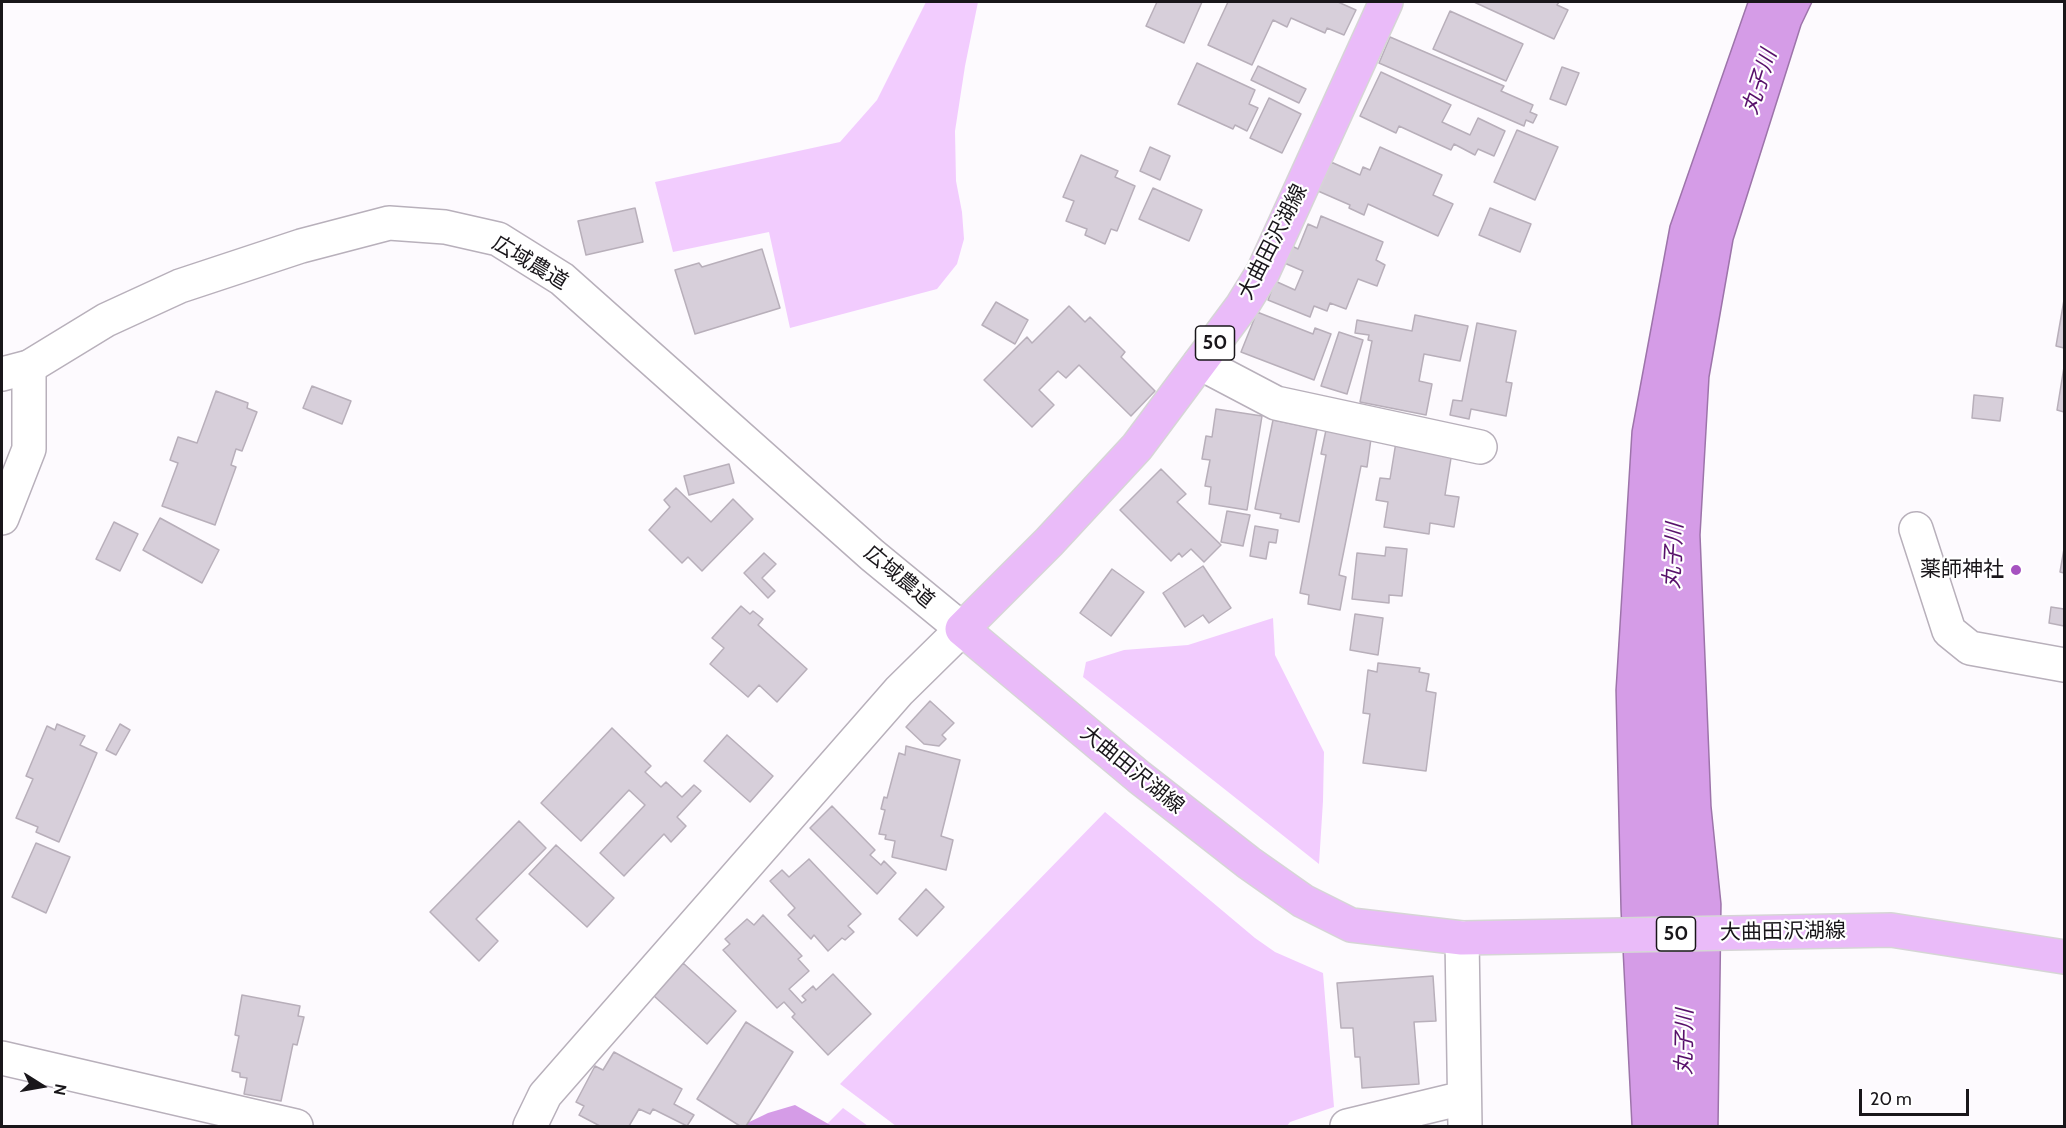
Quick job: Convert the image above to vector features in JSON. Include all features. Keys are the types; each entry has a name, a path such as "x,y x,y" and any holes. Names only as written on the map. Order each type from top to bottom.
{"main road":[{"name":"大曲田沢湖線","path":"1386,2 1263,272 1242,306 1137,447 1049,542 962,630 1139,777 1249,863 1303,901 1351,925 1462,938 1891,930 2064,957"}],"street":[{"name":"広域農道","path":"15,370 106,320 180,286 301,246 389,223 445,227 498,238 562,279 872,555 962,630"},
{"path":"1200,363 1276,403 1480,447"},
{"path":"2,518 29,449 15,370"},
{"path":"1916,529 1949,631 1970,648 2064,666"},
{"path":"530,1126 545,1095 899,691 962,630"},
{"path":"1347,1126 1464,1112 1462,938"},
{"path":"2,1058 296,1126"}],"shaded area":[{"path":"926,2 978,2 955,131 956,181 964,239 957,264 937,289 790,328 769,232 673,252 655,182 840,142 877,100"},
{"path":"1273,618 1275,655 1324,752 1319,864 1083,677 1086,662 1124,650 1188,645"},
{"path":"1105,812 1255,938 1275,952 1323,973 1334,1107 1290,1122 1287,1126 896,1126 840,1084"},
{"path":"843,1108 868,1126 825,1126"}],"green space":[{"path":"795,1105 832,1126 741,1126 768,1113"}],"water":[{"name":"丸子川","path":"1748,2 1812,2 1801,25 1733,240 1709,377 1700,535 1711,806 1721,904 1718,1126 1632,1126 1621,910 1616,690 1632,431 1670,226"}],"building":[{"path":"1157,2 1202,2 1184,43 1146,26"},
{"path":"1228,2 1338,2 1356,10 1344,35 1327,28 1325,33 1291,18 1287,27 1273,20 1252,65 1208,45"},
{"path":"1474,2 1559,2 1557,5 1568,10 1554,39"},
{"path":"1450,11 1523,44 1506,81 1433,49"},
{"path":"1390,37 1504,86 1501,91 1533,105 1530,112 1537,115 1533,123 1526,120 1524,126 1379,63"},
{"path":"1197,63 1255,90 1249,104 1258,108 1247,131 1235,125 1233,129 1178,104"},
{"path":"1258,66 1306,89 1299,103 1251,80"},
{"path":"1562,67 1579,73 1566,105 1550,99"},
{"path":"1381,72 1451,105 1442,122 1470,135 1478,118 1505,131 1494,156 1478,149 1475,155 1454,144 1451,150 1399,126 1396,133 1360,116"},
{"path":"1269,98 1301,114 1282,153 1250,138"},
{"path":"1517,130 1558,147 1535,200 1494,182"},
{"path":"1150,147 1170,156 1160,180 1140,171"},
{"path":"1380,147 1442,175 1433,195 1453,204 1438,236 1368,204 1364,215 1349,208 1350,205 1318,191 1331,162 1360,175 1363,167 1370,170"},
{"path":"1081,155 1118,171 1115,177 1135,186 1117,231 1111,229 1105,244 1085,235 1087,229 1066,221 1074,201 1063,197"},
{"path":"1153,188 1202,210 1189,241 1139,219"},
{"path":"635,208 643,242 586,255 578,221"},
{"path":"1490,208 1531,224 1520,252 1479,235"},
{"path":"1321,216 1383,242 1376,260 1385,265 1377,286 1358,279 1346,309 1330,303 1327,311 1314,306 1310,317 1268,300 1275,281 1295,290 1303,271 1282,262 1290,245 1298,249 1308,224 1317,228"},
{"path":"762,249 780,308 695,334 675,270 699,263 702,267"},
{"path":"2064,300 2064,348 2056,346"},
{"path":"996,302 1028,320 1015,344 982,325"},
{"path":"1069,306 1085,322 1090,317 1125,352 1121,357 1155,391 1131,416 1079,365 1066,378 1058,371 1039,390 1054,405 1032,427 984,380 1027,337 1032,343"},
{"path":"1257,312 1313,334 1315,328 1331,334 1314,380 1241,352"},
{"path":"1415,315 1468,326 1460,361 1424,354 1419,381 1432,384 1426,415 1360,402 1372,341 1368,340 1369,335 1355,333 1357,320 1412,331"},
{"path":"1477,323 1516,331 1506,382 1512,383 1506,416 1471,409 1469,419 1450,415 1453,400 1462,401"},
{"path":"1339,332 1363,340 1347,394 1321,386"},
{"path":"2064,367 2064,412 2057,410"},
{"path":"312,386 351,401 342,424 303,408"},
{"path":"216,391 248,403 247,408 257,412 242,451 236,449 231,465 236,467 215,525 162,506 178,463 170,460 178,437 197,443"},
{"path":"1974,395 2003,398 2000,421 1972,418"},
{"path":"1216,409 1262,416 1247,510 1209,504 1211,487 1205,486 1210,460 1202,459 1206,436 1212,437"},
{"path":"1273,420 1317,429 1299,522 1280,518 1281,514 1255,509"},
{"path":"1326,430 1371,439 1367,467 1361,466 1339,575 1346,577 1340,610 1308,604 1309,595 1300,593 1326,455 1321,454"},
{"path":"1396,442 1452,452 1445,495 1459,497 1454,527 1430,523 1429,534 1384,527 1388,502 1376,500 1380,478 1390,479"},
{"path":"729,464 734,483 689,495 684,476"},
{"path":"1161,469 1186,494 1177,502 1221,545 1204,562 1191,549 1182,557 1179,553 1171,561 1120,510"},
{"path":"676,488 711,522 733,499 753,519 702,571 688,557 682,563 649,530 670,507 664,500"},
{"path":"1227,511 1250,515 1243,546 1221,542"},
{"path":"160,518 219,550 202,583 143,550"},
{"path":"114,522 138,534 120,571 96,559"},
{"path":"1255,526 1278,530 1276,543 1269,542 1266,559 1250,556"},
{"path":"1386,547 1407,549 1402,596 1389,595 1389,603 1352,599 1357,553 1385,556"},
{"path":"2064,549 2064,573 2060,572"},
{"path":"764,553 776,564 762,578 775,591 768,598 744,573"},
{"path":"1203,566 1231,608 1209,623 1203,615 1185,627 1163,593"},
{"path":"1112,569 1144,592 1111,636 1080,613"},
{"path":"741,606 750,614 753,611 763,619 758,625 807,669 777,702 759,685 748,697 710,664 724,648 712,638"},
{"path":"2051,607 2064,609 2064,626 2049,623"},
{"path":"1355,614 1383,618 1378,655 1350,650"},
{"path":"1378,663 1420,668 1419,672 1429,674 1426,691 1436,693 1426,771 1363,763 1370,714 1363,713 1368,670 1377,672"},
{"path":"930,701 954,723 942,735 946,739 939,746 924,744 906,727"},
{"path":"57,724 85,736 80,745 97,753 59,842 36,832 38,827 16,818 33,779 26,776 47,726 55,730"},
{"path":"120,724 130,730 116,755 106,750"},
{"path":"612,728 651,766 645,772 661,787 666,782 682,797 694,785 701,791 677,817 686,826 671,842 664,834 624,876 600,853 645,805 629,790 581,841 541,803"},
{"path":"727,735 773,776 750,802 704,761"},
{"path":"906,746 960,760 941,836 953,840 946,870 892,857 895,841 885,839 886,835 879,834 885,810 881,809 884,797 887,798 899,753 905,755"},
{"path":"832,806 875,850 870,855 881,865 884,861 896,873 877,894 810,828"},
{"path":"519,821 546,848 476,919 498,941 479,961 430,912"},
{"path":"36,843 70,857 46,913 12,897"},
{"path":"556,845 614,898 587,927 529,874"},
{"path":"809,859 861,914 848,926 854,932 845,940 842,938 828,951 814,935 811,939 788,915 795,908 770,881 782,870 789,877"},
{"path":"926,889 944,907 917,936 899,919"},
{"path":"763,915 802,956 798,959 809,971 789,989 802,1003 806,1000 802,996 813,986 816,990 833,974 871,1014 828,1055 792,1017 795,1014 784,1002 777,1008 723,950 730,944 725,939 747,919 754,925"},
{"path":"683,963 736,1011 707,1044 654,996"},
{"path":"1433,976 1436,1021 1414,1022 1419,1084 1362,1088 1360,1057 1355,1057 1353,1028 1341,1028 1337,983"},
{"path":"242,995 300,1006 298,1016 304,1017 297,1045 293,1044 281,1101 244,1094 247,1078 240,1077 240,1073 232,1071 239,1036 235,1035"},
{"path":"746,1022 793,1052 746,1126 740,1126 697,1099"},
{"path":"614,1052 682,1089 674,1104 694,1115 687,1126 653,1109 650,1114 639,1109 629,1126 600,1126 579,1115 584,1106 576,1102 595,1066 603,1070"}],"place":[{"name":"薬師神社","path":"2016,570"}]}
